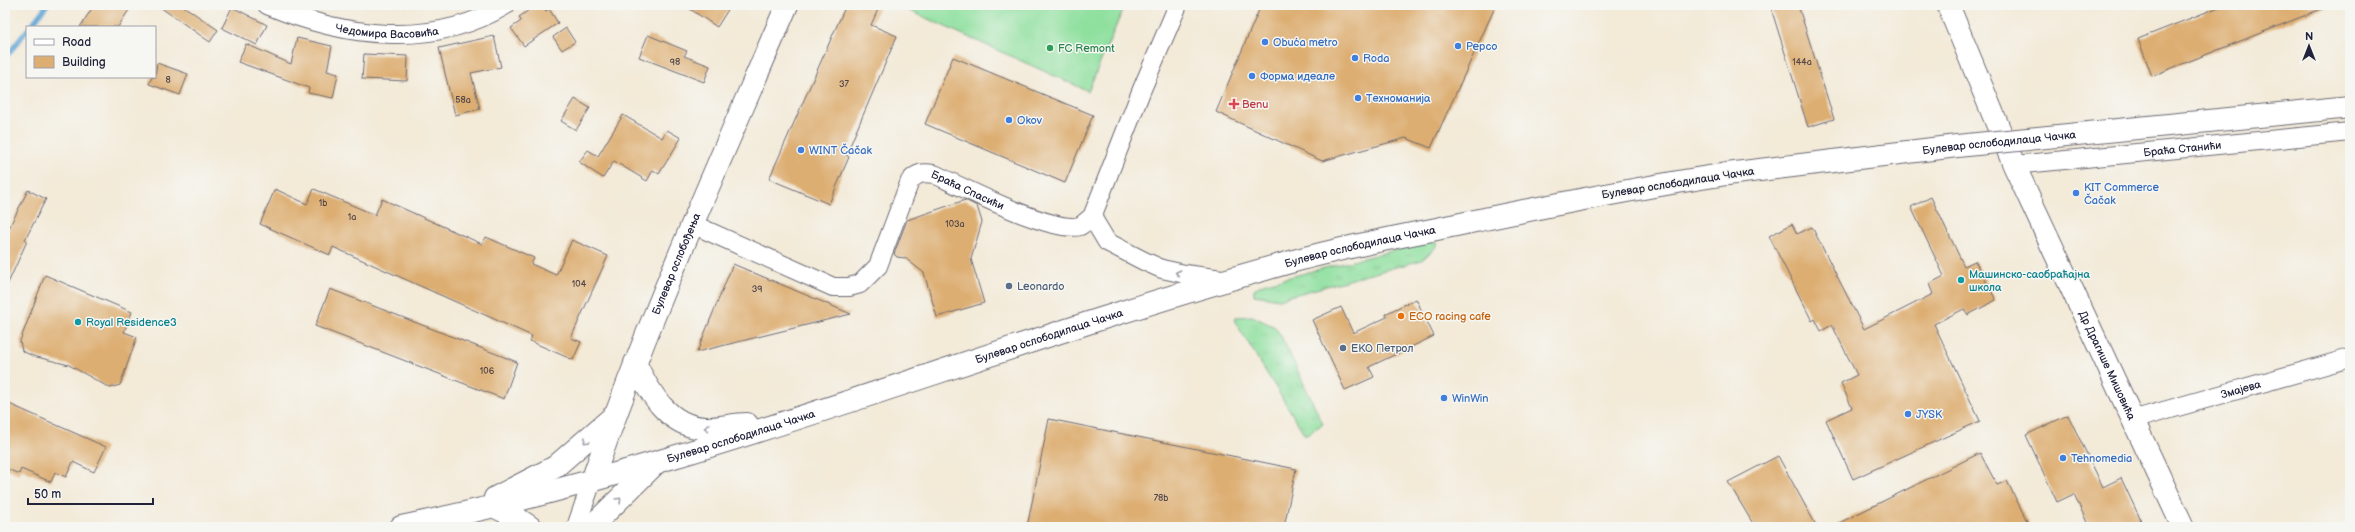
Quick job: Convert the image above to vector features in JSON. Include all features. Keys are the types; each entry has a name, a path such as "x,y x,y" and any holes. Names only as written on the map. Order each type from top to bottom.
{"main road":[{"name":"Булевар ослобођења","path":"592,481 635,363 692,224 787,5"},
{"name":"Др Драгише Мишовића","path":"1948,5 2014,164 2183,527"},
{"name":"Булевар ослободилаца Чачка","path":"401,527 485,509 654,464 1104,318 1325,253 1553,204 1727,174 1950,146 2350,107"},
{"path":"635,363 657,402 675,418 688,425 702,428 754,424 774,426"},
{"path":"485,509 504,493 555,467 615,415"},
{"path":"591,527 654,464"},
{"path":"485,509 512,515 530,527"}],"street":[{"name":"Чедомира Васовића","path":"267,5 302,19 346,30 383,35 429,31 460,24 506,5"},
{"path":"1178,5 1139,96 1092,217 1107,242 1144,262 1162,269 1185,274 1231,280"},
{"name":"Браћа Станићи","path":"2014,164 2350,132"},
{"name":"Браћа Спасићи","path":"692,224 833,287 849,287 860,284 878,266 910,181 915,175 924,172 934,174 1045,222 1066,227 1080,226 1092,217"},
{"name":"Змајева","path":"2132,420 2350,358"},
{"name":"Булевар ослобођења","path":"576,527 592,481"}],"green space":[{"name":"FC Remont","path":"897,5 1125,5 1088,91"},
{"path":"1429,241 1437,243 1435,248 1422,260 1279,299 1254,295 1254,289 1263,284"},
{"path":"1252,316 1275,327 1281,336 1323,424 1305,435 1234,320 1237,317"}],"building":[{"path":"94,5 132,5 119,26 81,26"},
{"path":"157,5 182,5 218,30 210,42"},
{"path":"536,5 543,5 546,11 549,9 558,23 524,46 511,28 521,21 519,17"},
{"path":"684,5 731,5 717,27"},
{"path":"846,5 880,5 871,25 897,36 846,155 849,157 829,204 769,179"},
{"name":"Roda","path":"1261,5 1496,5 1431,148 1406,138 1322,161 1216,112"},
{"path":"1770,5 1798,5 1834,119 1808,127"},
{"path":"2224,5 2329,6 2152,76 2138,39"},
{"path":"232,7 267,25 257,45 222,28"},
{"path":"566,28 575,42 562,50 553,37"},
{"path":"648,35 687,51 684,56 710,66 704,82 639,57"},
{"path":"494,36 501,67 471,73 480,109 455,115 439,48"},
{"path":"297,38 332,46 327,71 338,74 333,98 308,93 309,88 238,62 246,44 291,64"},
{"path":"364,54 408,56 407,81 362,79"},
{"name":"Okov","path":"953,57 1093,115 1065,183 925,124"},
{"path":"157,63 188,74 180,95 149,84 152,78 156,78"},
{"path":"575,99 590,108 576,130 561,121"},
{"path":"623,115 662,138 667,130 681,138 659,174 653,170 647,181 614,161 603,178 579,162 588,150 598,156"},
{"path":"275,189 307,204 314,189 375,215 382,199 482,244 486,237 534,258 531,264 556,275 572,240 608,256 571,338 581,342 573,360 530,341 532,336 333,247 330,255 260,224"},
{"path":"28,190 46,199 25,240 27,241 5,290 5,236"},
{"path":"1931,197 1964,266 1975,261 1996,300 1968,315 1964,309 1934,324 1980,421 1853,479 1826,420 1852,408 1841,383 1857,375 1832,325 1821,331 1815,319 1812,321 1769,236 1792,224 1797,234 1812,227 1864,329 1933,294 1929,284 1944,276 1911,207"},
{"path":"965,200 977,206 982,222 971,259 984,303 937,317 924,273 905,258 897,257 894,254 907,220"},
{"path":"733,264 851,314 697,352"},
{"name":"Royal Residence3","path":"45,275 132,312 124,332 137,337 120,385 110,388 69,365 33,356 22,351 20,341"},
{"path":"330,289 517,362 504,399 315,326"},
{"path":"1416,299 1434,336 1369,367 1374,377 1345,390 1312,320 1341,307 1353,333 1387,317 1385,314"},
{"path":"5,402 106,447 94,472 73,462 66,477 55,472 51,482 21,469 19,474 5,468"},
{"name":"Tehnomedia","path":"2068,415 2103,487 2121,478 2144,527 2089,527 2074,494 2057,502 2026,435"},
{"path":"1049,419 1296,469 1284,527 1027,527"},
{"path":"1980,453 1997,485 2007,481 2030,527 1831,527"},
{"path":"1778,456 1817,527 1755,527 1728,482"}],"waterway":[{"path":"31,26 47,5"},
{"path":"5,58 26,31"}],"place":[{"name":"Obuća metro","path":"1265,42"},
{"name":"Pepco","path":"1458,46"},
{"name":"FC Remont","path":"1050,48"},
{"name":"Roda","path":"1355,58"},
{"name":"Форма идеале","path":"1252,76"},
{"name":"Техноманија","path":"1358,98"},
{"name":"Benu","path":"1234,104"},
{"name":"Okov","path":"1009,120"},
{"name":"WINT Čačak","path":"801,150"},
{"name":"KIT Commerce Čačak","path":"2076,193"},
{"name":"Машинско-саобраћајна школа","path":"1961,280"},
{"name":"Leonardo","path":"1009,286"},
{"name":"ECO racing cafe","path":"1401,316"},
{"name":"Royal Residence3","path":"78,322"},
{"name":"ЕКО Петрол","path":"1343,348"},
{"name":"WinWin","path":"1444,398"},
{"name":"JYSK","path":"1908,414"},
{"name":"Tehnomedia","path":"2063,458"}]}
